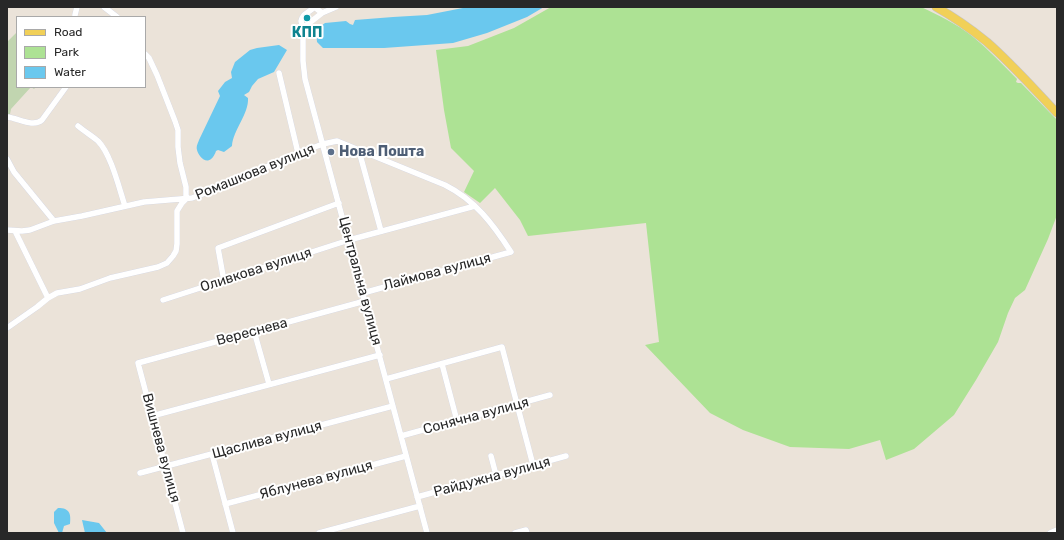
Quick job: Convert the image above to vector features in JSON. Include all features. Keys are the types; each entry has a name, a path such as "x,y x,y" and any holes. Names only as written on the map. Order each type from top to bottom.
{"main road":[{"path":"936,7 966,26 987,42 1057,113"}],"street":[{"path":"104,7 116,16"},
{"path":"315,7 322,12"},
{"name":"Центральна вулиця","path":"315,7 304,14 301,21 303,28 303,61 305,79 427,533"},
{"path":"303,28 322,12 336,7"},
{"path":"7,328 57,293 80,289 110,278 158,268 167,263 173,256 178,244 177,211 182,202 186,199 186,187 180,163 178,130 157,75 146,55"},
{"path":"279,73 298,153"},
{"path":"7,117 35,124 40,122 65,88"},
{"path":"78,126 98,142 103,148 109,159 125,206"},
{"name":"Ромашкова вулиця","path":"7,230 30,230 54,221 144,202 192,198 298,153 323,144 337,141 457,191 475,206 494,228 511,252"},
{"path":"359,151 381,231"},
{"path":"7,159 14,172 54,221"},
{"path":"224,281 218,248 339,203"},
{"name":"Оливкова вулиця","path":"163,300 349,240 475,206"},
{"path":"15,231 48,298"},
{"name":"Лаймова вулиця","path":"363,293 511,252"},
{"name":"Вереснева","path":"138,363 365,301"},
{"path":"254,331 269,384"},
{"path":"386,379 502,347 533,465"},
{"path":"152,416 380,355"},
{"name":"Вишнева вулиця","path":"138,363 183,533"},
{"path":"442,364 457,421"},
{"name":"Сонячна вулиця","path":"401,436 550,395"},
{"name":"Щаслива вулиця","path":"140,473 393,406"},
{"path":"212,454 233,533"},
{"name":"Яблунева вулиця","path":"225,504 406,456"},
{"path":"491,456 496,475"},
{"name":"Райдужна вулиця","path":"417,497 566,456"},
{"path":"319,533 420,506"},
{"path":"1050,533 1057,530"},
{"path":"515,533 527,532"}],"green space":[{"path":"551,7 921,7 954,24 972,36 1017,79 1016,82 1021,83 1057,120 1057,215 1025,290 1015,298 998,342 954,415 914,449 886,460 880,440 849,449 790,447 743,430 710,413 645,345 659,342 646,223 528,236 520,220 495,188 480,203 464,192 474,171 451,148 436,50 468,46 514,28"},
{"path":"16,33 16,88 30,88 11,109 10,114 7,114 7,42"}],"water":[{"path":"468,7 544,7 527,17 487,33 453,43 384,48 323,48 317,42 316,30 325,23 346,21 353,25 355,20 427,15"},
{"path":"279,45 287,50 274,72 258,79 249,92 244,95 248,98 248,104 235,134 232,146 224,152 218,150 216,151 212,158 209,160 204,160 198,152 197,145 220,96 218,91 225,82 232,78 231,72 235,62 250,50"},
{"path":"58,508 67,510 70,515 70,524 64,526 62,533 59,533 54,523 54,512"},
{"path":"82,520 99,523 107,533 85,533"}],"place":[{"name":"КПП","path":"307,18"},
{"name":"Нова Пошта","path":"331,152"}]}
